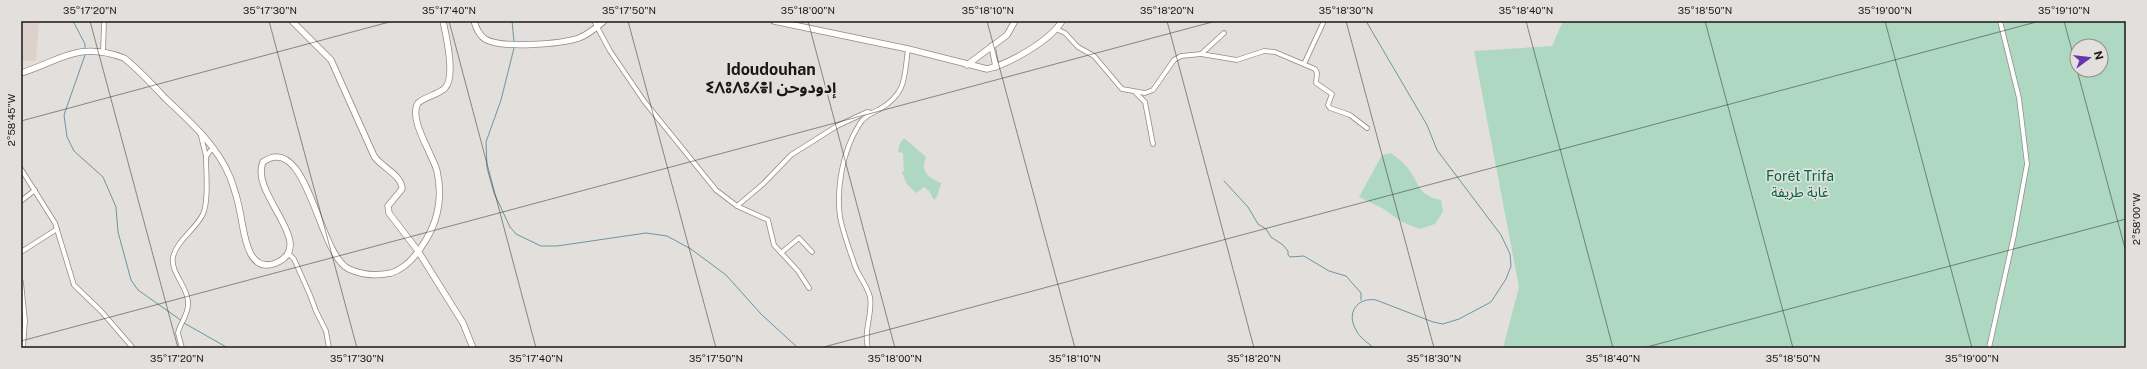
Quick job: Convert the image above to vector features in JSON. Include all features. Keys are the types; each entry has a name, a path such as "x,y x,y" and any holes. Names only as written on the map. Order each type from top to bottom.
{"street":[{"path":"100,53 104,21"},
{"path":"292,21 321,48 331,60 374,156 377,161 400,181 402,189 387,209 392,218 403,230 418,251 463,323 473,348"},
{"path":"21,73 70,53 81,51 119,56 131,64 200,131 214,149 233,186 246,242 251,255 260,263 271,264 281,260 288,253 290,242 289,232 265,192 260,179 263,162 271,157 285,158 296,168 312,200 329,244 344,267 372,275 392,272 405,265 418,251 432,229 439,211 440,197 437,172 417,124 416,106 421,100 444,89 449,81 449,56 443,21"},
{"path":"474,21 481,35 485,39 496,43 506,44 560,43 578,39 597,28 604,21"},
{"path":"594,21 644,101 716,190 737,206 768,220 774,245 809,288"},
{"path":"774,21 908,49 987,69 996,67 1026,53 1056,30 1062,21"},
{"path":"967,65 1007,35 1015,21"},
{"path":"1304,64 1324,21"},
{"path":"1988,348 2014,236 2027,164 2019,98 2000,21"},
{"path":"1056,30 1065,33 1078,47 1094,56 1122,89 1145,93 1153,90 1169,65 1178,58 1201,54 1237,60 1269,50 1315,69 1317,72 1316,83 1332,94 1328,105 1330,108 1350,115 1367,128"},
{"path":"1201,54 1224,34"},
{"path":"992,46 996,67"},
{"path":"868,348 866,337 870,296 855,266 842,223 839,203 842,168 859,124 872,113 897,97 904,75 908,49"},
{"path":"1136,92 1145,102 1153,144"},
{"path":"737,206 763,184 791,155 837,126 867,112 872,113"},
{"path":"182,348 178,334 180,326 184,320 188,300 174,266 173,258 180,244 200,219 204,210 206,156 200,131"},
{"path":"206,156 214,149"},
{"path":"21,169 35,190 57,229 74,285 101,310 134,348"},
{"path":"21,201 35,190"},
{"path":"21,252 57,229"},
{"path":"781,253 799,238 812,252"},
{"path":"288,253 294,259 326,331 329,348"},
{"path":"21,282 25,321 23,348"}],"shaded area":[{"path":"21,21 39,21 36,61 21,61"}],"green space":[{"name":"Forêt Trifa غابة طريفة","path":"1563,21 2126,21 2126,348 1503,348 1519,287 1474,51 1552,46"},
{"path":"904,138 926,157 924,167 926,173 932,179 941,183 937,197 934,200 929,191 924,187 916,193 906,183 902,172 904,171 903,153 898,152 899,145"},
{"path":"1391,153 1406,166 1419,187 1427,195 1441,200 1443,211 1435,224 1420,229 1402,222 1382,208 1359,197 1382,155"}],"waterway":[{"path":"73,21 85,44 85,49"},
{"path":"512,21 514,42"},
{"path":"1366,21 1427,125 1437,150 1501,235 1510,254 1511,266 1506,279 1491,302 1459,319 1443,324 1433,322 1376,300 1363,301 1355,308 1353,312 1353,324 1364,340 1374,348"},
{"path":"514,48 501,100 486,142 487,168 494,193 510,227 516,234 541,246 557,246 646,233 667,236 691,249 726,275 761,314 798,348"},
{"path":"85,55 64,115 67,137 74,151 103,177 116,207 118,232 131,280 138,290 182,321"},
{"path":"1224,181 1248,207 1258,224 1266,229 1271,237 1283,245 1288,251 1288,255 1290,257 1304,256 1329,271 1346,276 1361,293 1361,300"},
{"path":"184,323 228,348"}],"district":[{"name":"Idoudouhan ⵉⴷⵓⴷⵓⵃⴻⵏ إدودوحن","path":"771,78"}]}
